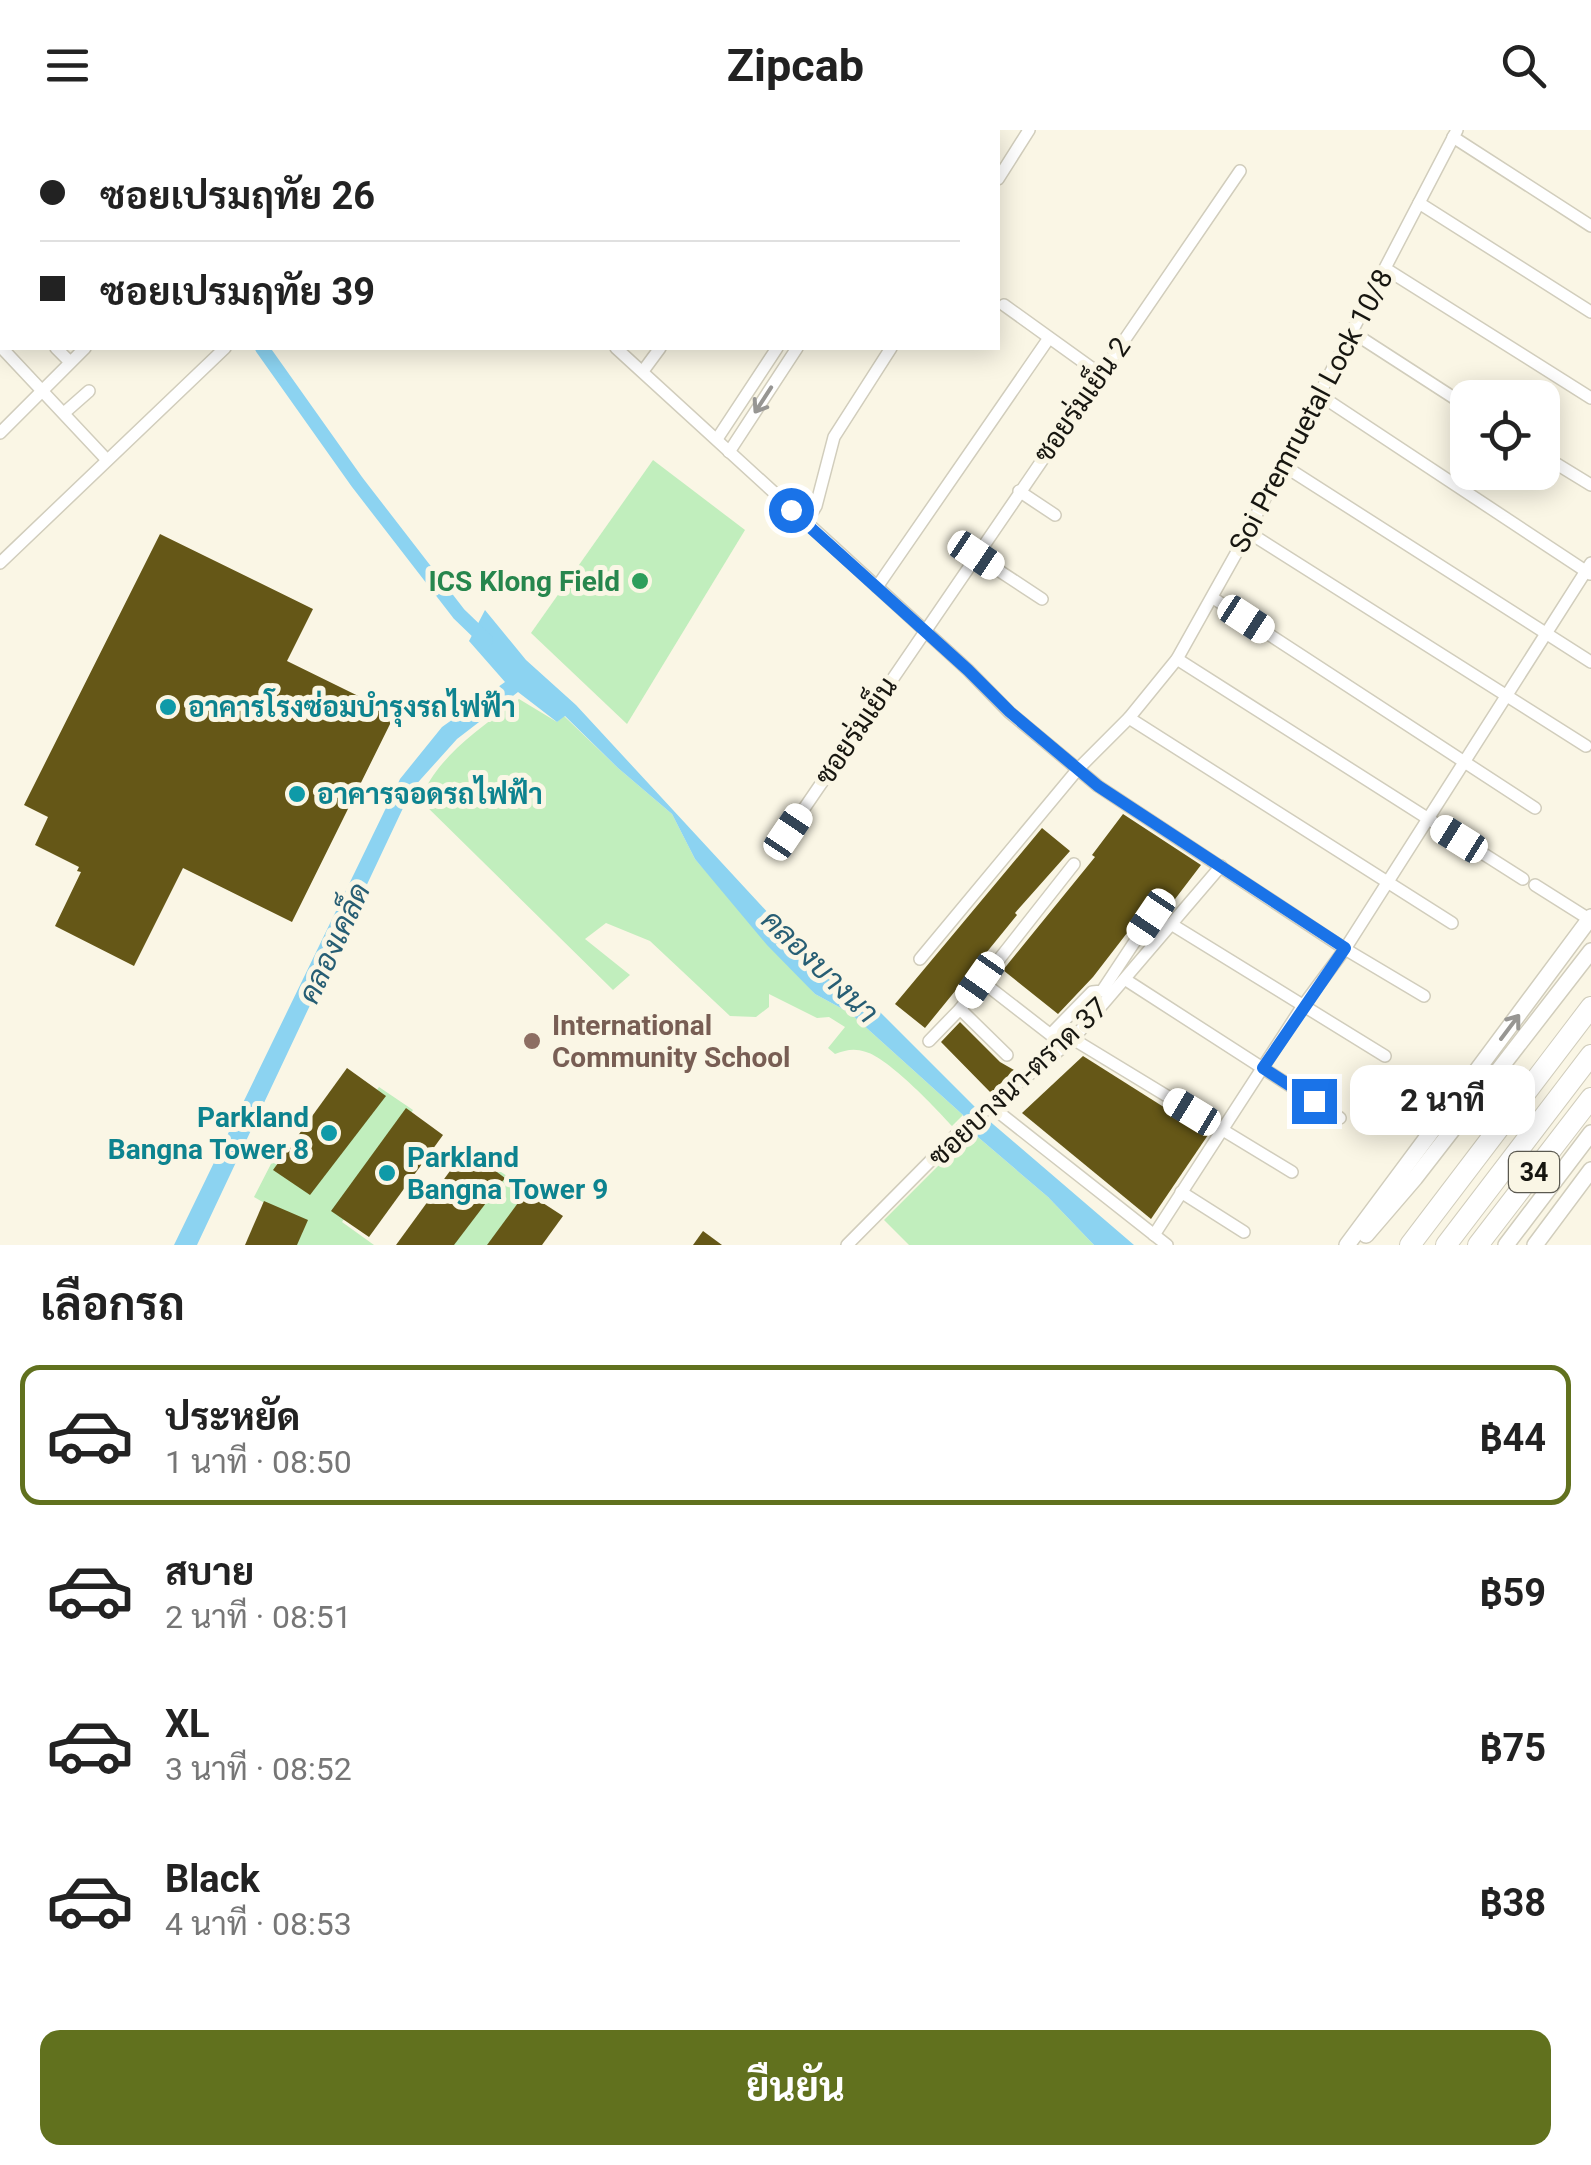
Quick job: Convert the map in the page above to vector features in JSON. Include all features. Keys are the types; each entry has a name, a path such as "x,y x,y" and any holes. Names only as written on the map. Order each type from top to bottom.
{"highway":[{"name":"34","path":"1410,1245 1591,1007"},
{"path":"1420,1245 1591,1020"},
{"path":"1446,1245 1591,1055"},
{"path":"1462,1245 1591,1076"},
{"name":"34","path":"1478,1245 1591,1098"}],"main road":[{"path":"1347,1245 1590,918"},
{"path":"1356,1245 1415,1178 1591,950"},
{"path":"1506,1245 1591,1134"},
{"name":"34","path":"1535,1245 1591,1170"}],"street":[{"path":"1000,177 1029,130"},
{"path":"1455,133 1591,226"},
{"name":"Soi Premruetal Lock 10/8","path":"920,958 1078,770 1129,718 1177,660 1248,532 1455,133"},
{"name":"ซอยร่มเย็น 2","path":"924,630 1240,171"},
{"path":"1419,204 1591,312"},
{"path":"1386,268 1591,398"},
{"path":"1004,305 1100,374"},
{"path":"1352,332 1450,395"},
{"path":"877,587 1049,338"},
{"path":"4,350 108,460"},
{"path":"58,350 70,362"},
{"path":"0,433 83,350"},
{"path":"0,563 223,350"},
{"path":"618,350 1010,712 1078,770 1345,948 1424,996"},
{"path":"642,371 658,350"},
{"path":"717,440 787,350"},
{"path":"730,452 787,350"},
{"path":"806,523 816,506 834,437 890,350"},
{"path":"64,413 90,390"},
{"path":"1154,1234 1345,948 1589,570 1318,394"},
{"path":"1282,464 1591,662"},
{"path":"1560,465 1591,485"},
{"path":"1019,491 1055,515"},
{"path":"1248,532 1586,746"},
{"path":"976,555 1042,599"},
{"path":"1213,598 1535,808"},
{"name":"ซอยร่มเย็น","path":"788,832 924,630"},
{"path":"1177,660 1590,918"},
{"path":"1129,718 1452,924"},
{"path":"929,1041 960,1009 1074,864"},
{"name":"ซอยบางนา-ตราด 37","path":"847,1245 962,1130 1068,1043 1221,866"},
{"path":"1051,1034 1092,992 1102,991 1151,917"},
{"path":"1171,924 1385,1056"},
{"path":"980,980 1051,1034 1292,1172"},
{"path":"1126,980 1340,1118"},
{"path":"960,1009 1007,1055"},
{"path":"989,1109 1167,1245"},
{"path":"1181,1192 1244,1232"}],"green space":[{"name":"ICS Klong Field","path":"653,460 745,530 627,724 531,633"},
{"path":"519,699 557,722 564,716 672,814 695,859 815,994 850,1013 963,1115 952,1126 911,1084 875,1056 854,1050 835,1054 828,1048 845,1027 829,1017 817,1018 769,994 769,1007 756,1017 730,1016 650,941 606,923 585,939 630,975 613,990 420,800 449,756"},
{"path":"379,1087 413,1110 342,1222 374,1245 292,1245 301,1224 254,1197 272,1162 311,1183"},
{"path":"972,1132 1048,1197 1094,1245 909,1245 884,1220"},
{"path":"498,1170 533,1193 496,1245 446,1245"}],"water":[{"path":"485,610 526,660 576,705 783,929 874,1006 987,1119 1134,1245 1094,1245 1048,1197 972,1132 963,1115 850,1013 815,994 767,945 695,859 672,814 565,716 557,722 518,692 457,739 412,789 197,1245 174,1245 400,779 442,727 505,682 469,641"}],"building":[{"name":"อาคารโรงซ่อมบำรุงรถไฟฟ้า","path":"160,534 313,609 287,661 395,714 292,922 183,868 134,966 55,926 81,872 77,871 79,867 35,845 48,817 24,805"},
{"path":"1123,814 1201,865 1169,907 1157,899 1144,911 1093,977 1058,1014 1003,970 1095,857 1092,855"},
{"path":"1042,828 1070,851 1015,913 925,1028 895,1004"},
{"path":"960,1022 1000,1062 1014,1070 991,1093 941,1042"},
{"path":"1083,1056 1208,1135 1151,1219 1022,1113"},
{"name":"Parkland Bangna Tower 8","path":"347,1068 386,1096 310,1195 273,1170"},
{"name":"Parkland Bangna Tower 9","path":"406,1108 443,1135 369,1237 331,1211"},
{"path":"466,1149 505,1178 454,1245 396,1245"},
{"path":"526,1192 563,1216 542,1245 487,1245"},
{"path":"264,1201 308,1220 297,1245 245,1245"},
{"path":"703,1231 722,1245 693,1245"}],"waterway":[{"path":"263,350 357,482 459,614 486,640"}],"place":[{"name":"ICS Klong Field","path":"640,581"},
{"name":"อาคารโรงซ่อมบำรุงรถไฟฟ้า","path":"168,707"},
{"name":"อาคารจอดรถไฟฟ้า","path":"297,794"},
{"name":"International Community School","path":"532,1041"},
{"name":"Parkland Bangna Tower 8","path":"329,1133"},
{"name":"Parkland Bangna Tower 9","path":"387,1173"}],"route":[{"path":"791,510 1010,712 1098,786 1345,948 1263,1068 1314,1101"}],"water label":[{"name":"คลองเคล็ด","path":"334,943"},
{"name":"คลองบางนา","path":"820,966"}]}
